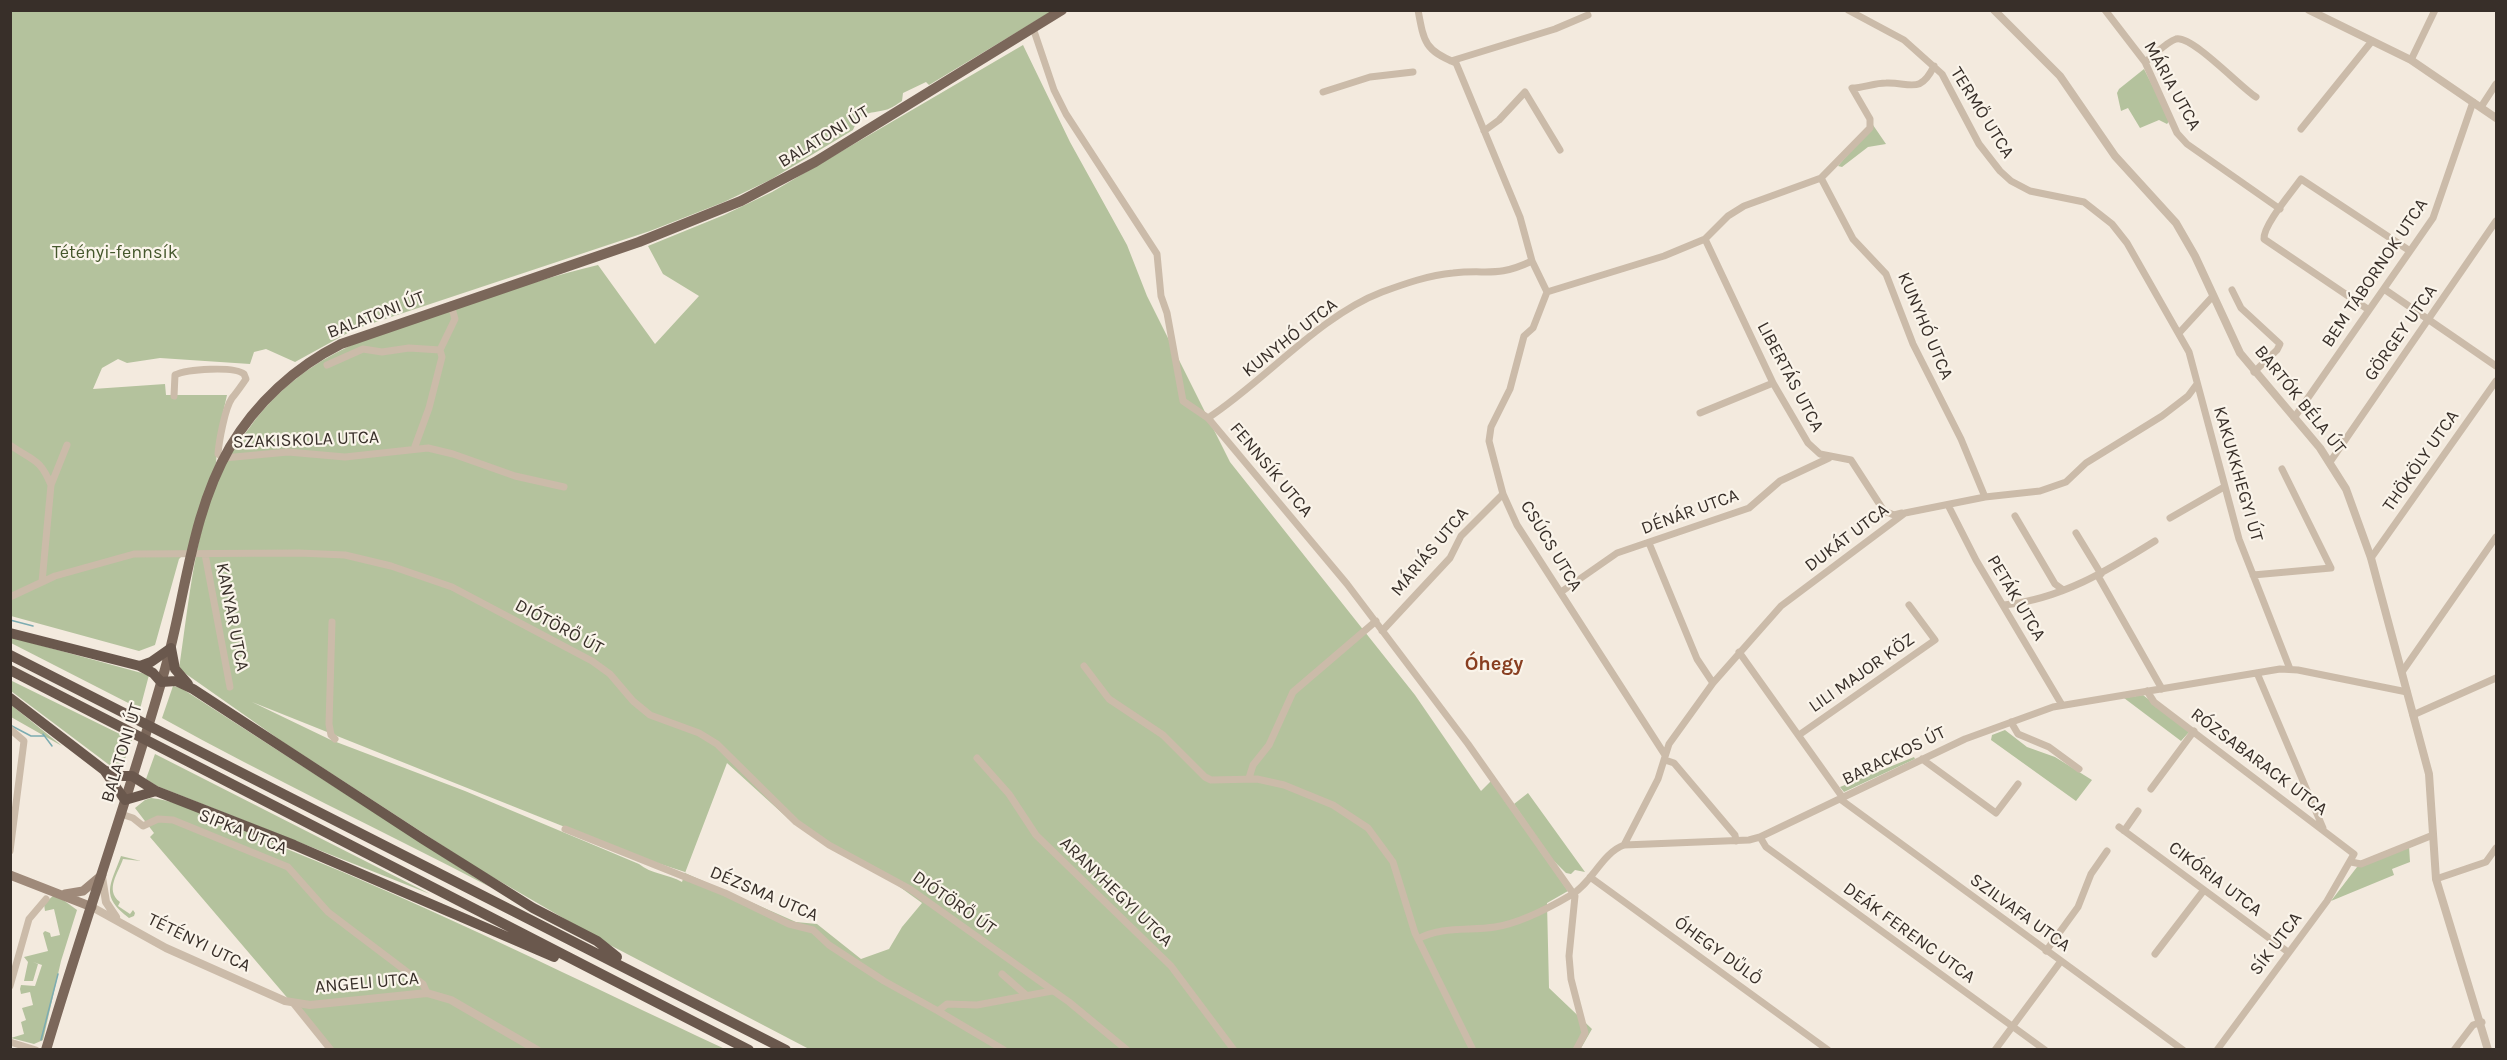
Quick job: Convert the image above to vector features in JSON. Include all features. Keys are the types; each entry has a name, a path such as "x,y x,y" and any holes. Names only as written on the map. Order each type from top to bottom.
{"highway":[{"path":"10,633 140,666 153,673 161,682 176,681 193,689 443,852 533,908 597,941 636,972"},
{"path":"140,666 151,662 171,648 175,669 193,689"},
{"path":"10,655 786,1050"},
{"path":"10,670 749,1050"},
{"path":"10,698 104,770 117,776 132,776 156,791 294,845 561,960 580,963"},
{"path":"104,770 125,800 156,791"}],"main road":[{"name":"BALATONI ÚT","path":"46,1050 154,706 171,648 190,555 210,491 224,458 246,423 263,402 308,363 355,338 684,226 759,193 1062,10"},
{"path":"10,875 64,894 92,907"},
{"path":"64,894 79,893 102,875"}],"street":[{"path":"1418,10 1427,47 1437,56 1456,63 1520,217 1533,261 1547,292 1664,256 1705,239 1728,216 1744,206 1821,178 1870,128 1870,119 1852,88 1888,83 1914,86 1928,79 1934,66"},
{"name":"TERMŐ UTCA","path":"1848,10 1890,30 1934,66 1945,79 1979,144 2000,171 2030,191 2080,200 2120,233 2180,332"},
{"name":"BARTÓK BÉLA ÚT","path":"1994,10 2060,76 2115,156 2169,213 2191,247 2235,343 2254,372 2330,462 2352,501 2371,558 2429,774 2436,879 2482,1022 2488,1050"},
{"name":"MÁRIA UTCA","path":"2105,10 2145,62 2177,133 2187,144 2280,209"},
{"path":"2410,60 2435,10"},
{"path":"2313,11 2410,60 2496,118"},
{"path":"1450,61 1555,29 1588,15"},
{"name":"FENNSÍK UTCA","path":"1033,28 1054,90 1066,114 1157,254 1161,296 1167,313 1183,401 1208,418 1376,621 1468,744 1573,894"},
{"path":"2145,62 2173,40 2180,39 2202,51 2256,97"},
{"path":"2301,129 2372,41"},
{"path":"1323,92 1370,77 1413,72"},
{"name":"BEM TÁBORNOK UTCA","path":"2294,418 2437,211 2477,104 2496,84"},
{"path":"1484,131 1499,120 1525,92 1560,150"},
{"name":"KUNYHÓ UTCA","path":"1821,178 1853,239 1886,274 1913,344 1985,497"},
{"path":"2369,310 2266,242 2263,236 2280,209 2301,179 2410,251"},
{"name":"GÖRGEY UTCA","path":"2330,462 2496,221"},
{"name":"LIBERTÁS UTCA","path":"1705,239 1773,384 1808,443 1820,454 1829,458 1851,460 1884,511 1894,515 1905,513"},
{"name":"KUNYHÓ UTCA","path":"1208,418 1239,397 1319,330 1380,293 1445,274 1511,271 1533,261"},
{"path":"2384,289 2496,366"},
{"path":"2232,290 2241,308 2280,344 2277,350 2254,372"},
{"name":"CSÚCS UTCA","path":"1547,292 1533,328 1524,336 1510,389 1491,427 1491,452 1503,494 1517,525 1665,757 1674,763 1735,835 1736,841"},
{"path":"2180,332 2213,296"},
{"path":"414,448 429,408 442,357 440,350 454,319 451,305"},
{"name":"KAKUKKHEGYI ÚT","path":"2180,332 2189,352 2224,487 2253,575 2290,669"},
{"path":"327,365 363,349 382,352 409,348 440,350"},
{"path":"174,396 175,375 183,372 242,371 246,379 239,392 231,400 220,439 218,454 224,458"},
{"name":"THÖKÖLY UTCA","path":"2371,558 2496,381"},
{"path":"1700,413 1773,384"},
{"name":"DUKÁT UTCA","path":"1624,845 1669,744 1713,683 1781,606 1905,513 1927,506 2040,491 2066,482 2086,463 2162,416 2188,396 2197,384"},
{"path":"10,445 44,468 51,485"},
{"path":"42,582 51,485 67,445"},
{"name":"SZAKISKOLA UTCA","path":"224,458 288,452 345,457 414,448 439,450 514,476 564,487"},
{"name":"DÉNÁR UTCA","path":"1561,592 1617,553 1749,508 1780,482 1829,458"},
{"path":"2253,575 2331,568 2282,469"},
{"path":"2170,518 2224,487"},
{"name":"MÁRIÁS UTCA","path":"1382,631 1450,558 1461,536 1503,494"},
{"name":"PETÁK UTCA","path":"1948,505 1976,560 2062,705"},
{"path":"2014,516 2055,584 2062,589"},
{"path":"2076,533 2163,689"},
{"path":"2402,672 2496,537"},
{"path":"2004,605 2035,602 2099,575 2155,541"},
{"path":"1649,543 1697,659 1713,683"},
{"name":"DIÓTÖRŐ ÚT","path":"10,597 76,569 134,554 345,555 391,566 452,588 592,661 610,674 640,707 656,719 708,738 796,822 829,845 910,889 1052,991 1127,1050"},
{"name":"KANYAR UTCA","path":"205,554 230,687"},
{"name":"LILI MAJOR KÖZ","path":"1799,735 1935,640 1909,605"},
{"path":"1249,778 1253,765 1269,745 1293,692 1376,621"},
{"path":"332,622 329,724 331,735 335,739"},
{"name":"SZILVAFA UTCA","path":"1739,652 1842,798 2046,951 2183,1050"},
{"path":"1084,666 1109,699 1163,735 1205,777 1211,780 1249,778 1284,785 1333,805 1368,828 1393,862 1418,939 1473,1050"},
{"name":"BARACKOS ÚT","path":"1624,845 1736,841 1760,837 1922,759 2011,722 2062,705 2290,669 2408,692"},
{"path":"2257,673 2324,830"},
{"path":"2413,715 2496,678"},
{"name":"RÓZSABARACK UTCA","path":"2147,691 2154,702 2354,854"},
{"path":"2011,722 2018,734 2049,747 2079,769"},
{"path":"10,729 24,741 10,850"},
{"path":"2151,789 2193,731"},
{"name":"ARANYHEGYI UTCA","path":"977,758 1009,795 1036,835 1171,966 1234,1050"},
{"path":"1922,759 1996,813 2018,784"},
{"name":"CIKÓRIA UTCA","path":"2138,811 2121,829 2288,952"},
{"name":"SIPKA UTCA","path":"121,814 133,818 143,826 158,819 173,820 288,867 328,912 423,984 427,993"},
{"name":"DÉZSMA UTCA","path":"565,829 725,893 789,924 813,930 830,945 884,981 1004,1050"},
{"path":"2351,862 2361,864 2433,835"},
{"name":"DEÁK FERENC UTCA","path":"1760,837 1766,847 2045,1050"},
{"path":"1418,939 1435,932 1507,924 1573,894 1615,850 1624,845"},
{"path":"2436,879 2482,864 2496,848"},
{"path":"2046,951 2078,907 2091,874 2107,851"},
{"name":"SÍK UTCA","path":"2217,1050 2327,901 2354,854"},
{"path":"102,875 106,902 118,920"},
{"name":"ÓHEGY DŰLŐ","path":"1590,877 1827,1050"},
{"path":"2155,954 2204,890"},
{"path":"1573,894 1575,901 1568,945 1570,971 1585,1033 1576,1050"},
{"path":"10,986 29,919 46,898"},
{"name":"TÉTÉNYI UTCA","path":"92,907 166,948 294,1004"},
{"path":"1995,1050 2061,961"},
{"path":"1002,974 1026,995"},
{"path":"938,1011 947,1004 977,1005 1052,991"},
{"name":"ANGELI UTCA","path":"294,1004 427,993 452,1000 537,1050"},
{"path":"294,1004 332,1050"},
{"path":"2454,1050 2473,1025 2482,1022"},
{"path":"10,1042 36,1050"}],"green space":[{"name":"Tétényi-fennsík","path":"10,11 1052,11 929,85 926,82 903,93 902,101 892,108 862,116 853,130 770,180 724,202 650,231 355,329 295,362 266,349 254,352 250,364 160,358 127,363 118,359 102,368 93,389 165,384 166,395 227,395 218,435 216,463 188,550 179,559 155,645 139,651 11,616"},
{"path":"1023,45 1070,142 1127,245 1147,296 1230,462 1415,695 1481,791 1491,781 1568,891 1547,903 1549,988 1592,1029 1580,1050 809,1049 608,944 477,868 280,740 179,669 194,565 214,488 224,465 236,446 272,400 296,379 349,346 378,334 534,282 598,265 655,344 699,296 663,274 648,246 724,215 772,192","holes":["252,702 645,859 685,872 682,882 465,791 331,740","727,763 793,823 879,872 922,903 902,927 889,949 861,959 817,924 796,922 685,873"]},
{"path":"2144,69 2170,120 2167,124 2159,120 2140,128 2128,108 2121,111 2117,93 2119,89"},
{"path":"1873,125 1886,144 1868,147 1842,167 1838,166"},
{"path":"10,637 149,675 140,709 11,643"},
{"path":"10,680 132,740 121,770 116,770 11,691"},
{"path":"173,686 181,688 490,887 243,762 162,718"},
{"path":"2143,695 2190,731 2181,741 2124,698"},
{"path":"10,704 62,746 11,717"},
{"path":"2005,730 2027,747 2055,757 2092,780 2076,801 1991,740 1992,735"},
{"path":"155,754 430,894 157,786 146,779"},
{"path":"1914,757 1915,759 1844,792 1840,787"},
{"path":"1528,793 1585,872 1575,870 1571,874 1566,873 1551,858 1514,804"},
{"path":"151,798 201,812 398,896 725,1049 331,1049 150,837 154,833 135,808"},
{"path":"2409,846 2410,862 2392,869 2394,875 2331,901 2357,867"},
{"path":"121,856 141,861 123,859 114,881 113,892 120,902 118,906 130,914 133,910 135,913 129,918 114,903 110,890"},
{"path":"55,894 77,910 61,961 43,1040 34,1044 11,1038 24,1034 21,1022 26,1020 22,1008 33,1005 30,992 21,994 21,985 35,986 42,965 33,962 38,964 33,981 24,981 28,962 24,957 48,951 43,933 45,931 50,933 51,937 60,935 54,909 45,911 44,904"}],"waterway":[{"path":"10,620 33,626"},
{"path":"10,725 31,736 44,736"},
{"path":"43,734 52,746"},
{"path":"41,1040 58,974"}],"district":[{"name":"Óhegy","path":"1494,664"}]}
